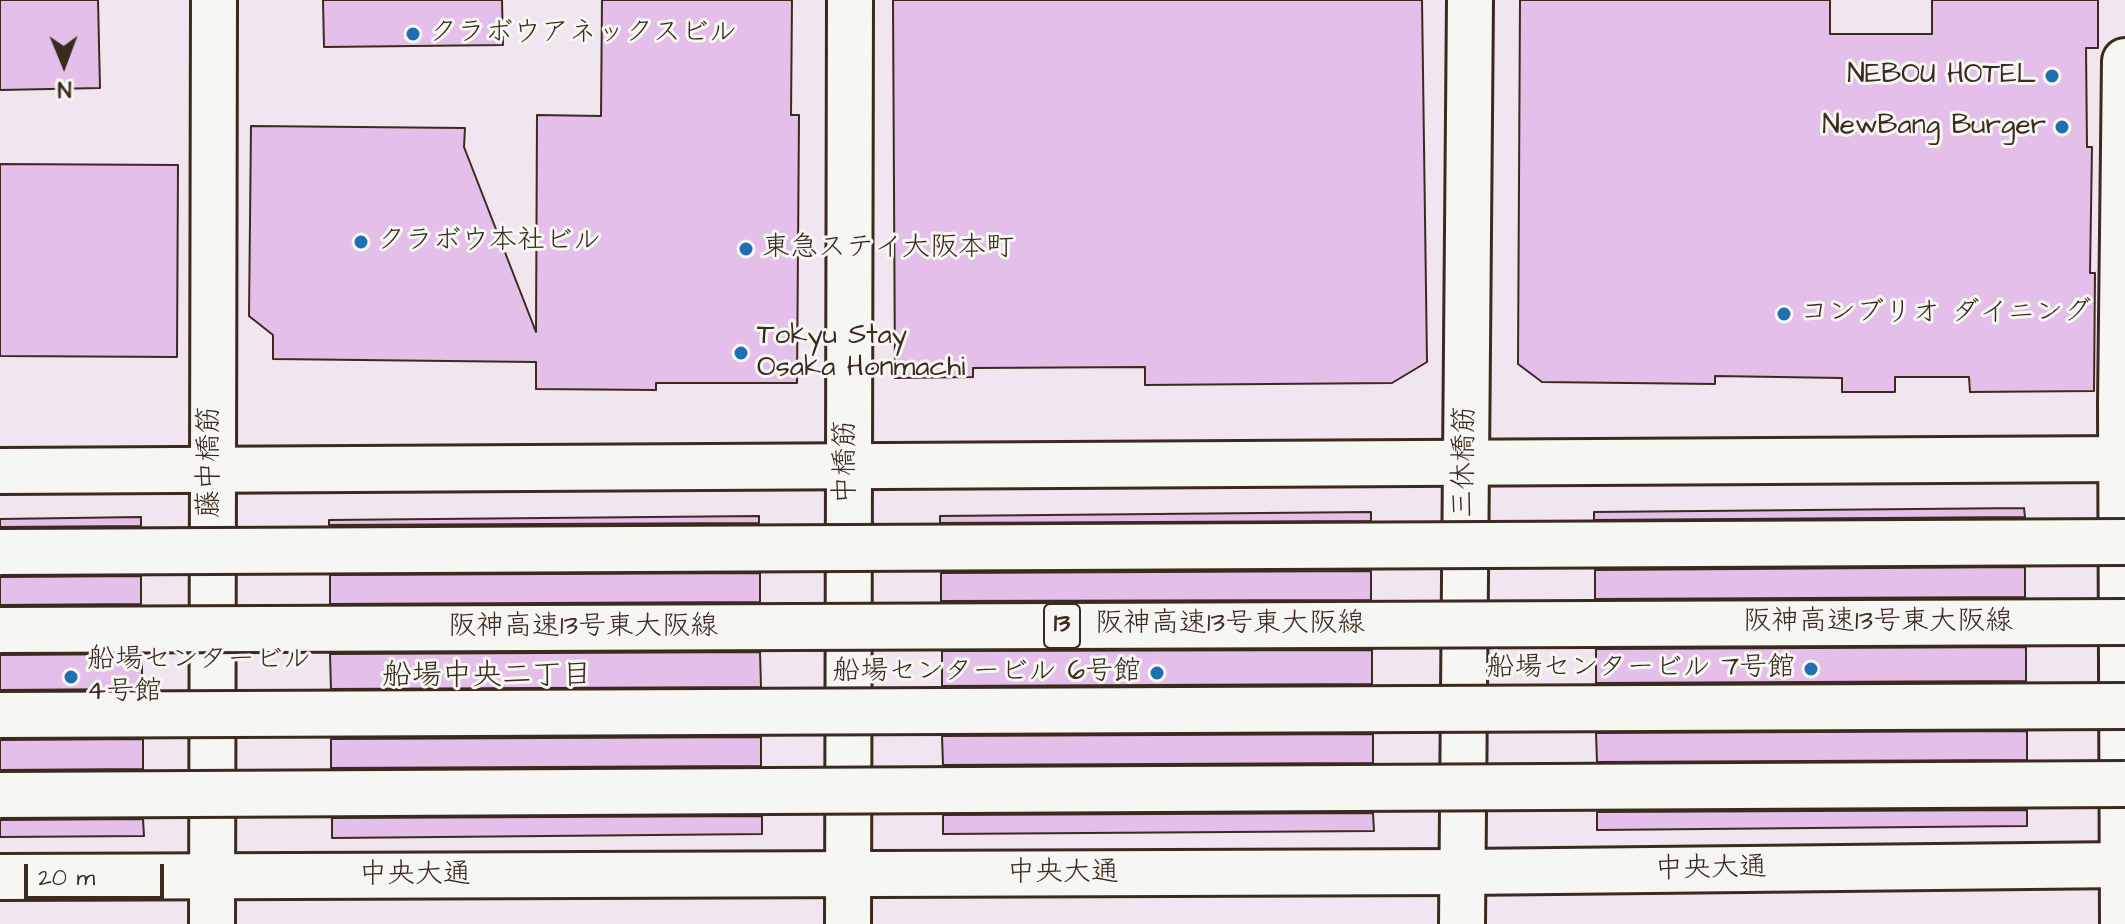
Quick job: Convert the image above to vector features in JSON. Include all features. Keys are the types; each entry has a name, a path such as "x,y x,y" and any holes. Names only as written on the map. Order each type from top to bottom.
{"main road":[{"name":"藤中橋筋","path":"212,924 214,0"},
{"name":"中橋筋","path":"848,924 850,0"},
{"name":"三休橋筋","path":"1462,924 1470,0"},
{"path":"2123,924 2125,61"},
{"path":"0,471 2123,459"},
{"path":"0,552 2125,542"},
{"name":"阪神高速13号東大阪線","path":"0,630 2125,622"},
{"path":"0,715 2125,706"},
{"path":"0,795 2125,784"},
{"name":"中央大通","path":"0,877 1462,872 2124,865"}],"building":[{"path":"0,0 98,0 100,88 0,90"},
{"name":"クラボウアネックスビル","path":"323,0 502,0 503,45 324,47"},
{"path":"602,0 792,0 791,115 799,115 797,383 656,383 656,390 536,389 536,362 273,359 273,335 249,316 251,126 465,128 464,147 536,332 537,115 601,116"},
{"path":"893,0 1422,0 1427,362 1392,383 1145,385 1145,367 973,368 973,377 895,378"},
{"path":"1520,0 1830,0 1830,34 1932,34 1932,0 2098,0 2098,48 2086,48 2087,147 2092,147 2090,273 2095,273 2094,391 1970,392 1969,377 1895,377 1895,392 1842,392 1842,378 1715,376 1715,384 1542,382 1518,364"},
{"path":"0,164 178,165 177,357 0,356"},
{"path":"2024,508 2025,517 1594,520 1594,512"},
{"path":"1371,512 1371,521 940,523 940,516"},
{"path":"759,516 759,523 329,525 329,520"},
{"path":"141,517 141,526 0,527 0,519"},
{"path":"2025,567 2025,597 1595,599 1595,570"},
{"path":"1371,571 1371,600 941,601 941,573"},
{"path":"760,573 760,602 330,604 330,575"},
{"path":"141,576 141,604 0,605 0,577"},
{"path":"2026,647 2026,681 1596,683 1596,649"},
{"path":"1372,650 1372,684 942,686 942,651"},
{"path":"760,652 761,687 331,689 330,654"},
{"path":"142,654 142,689 0,690 0,655"},
{"path":"2027,731 2027,760 1597,762 1596,733"},
{"path":"1373,734 1373,763 943,765 942,736"},
{"path":"761,737 761,766 331,768 331,739"},
{"path":"143,739 143,769 0,770 0,740"},
{"path":"2027,810 2027,826 1597,830 1597,812"},
{"path":"1373,813 1374,831 943,834 943,815"},
{"path":"762,816 762,834 332,838 332,818"},
{"path":"143,819 144,836 0,837 0,820"}],"place":[{"name":"クラボウアネックスビル","path":"413,34"},
{"name":"NEBOU HOTEL","path":"2052,76"},
{"name":"NewBang Burger","path":"2062,127"},
{"name":"クラボウ本社ビル","path":"361,242"},
{"name":"東急ステイ大阪本町","path":"746,249"},
{"name":"コンブリオ ダイニング","path":"1784,314"},
{"name":"Tokyu Stay Osaka Honmachi","path":"741,353"},
{"name":"船場センタービル 7号館","path":"1811,669"},
{"name":"船場センタービル 6号館","path":"1157,673"},
{"name":"船場センタービル 4号館","path":"71,677"}],"district":[{"name":"船場中央二丁目","path":"487,678"}]}
